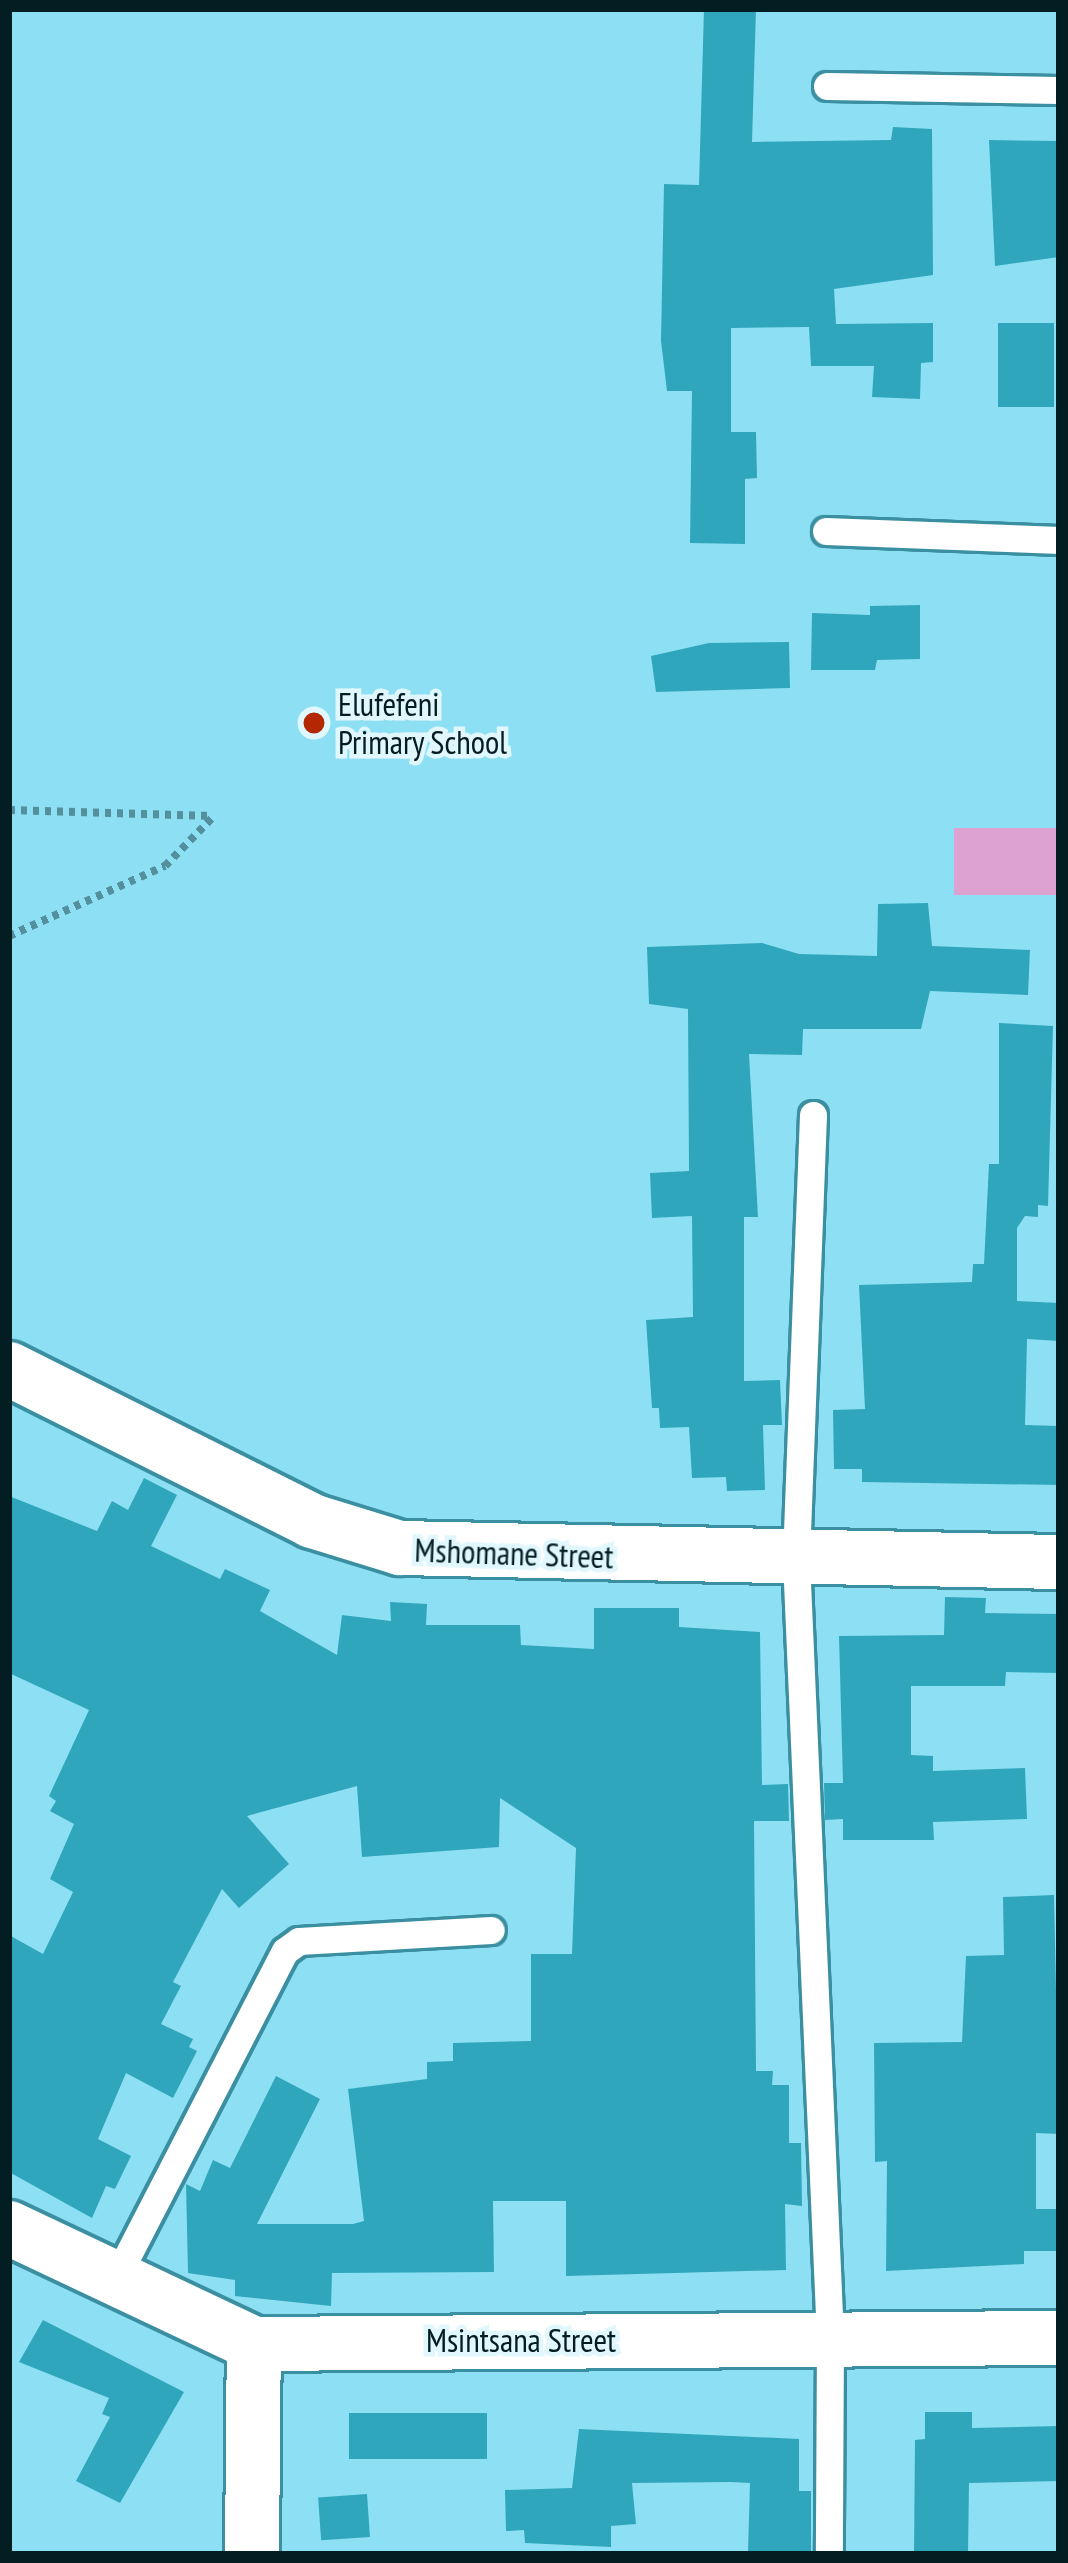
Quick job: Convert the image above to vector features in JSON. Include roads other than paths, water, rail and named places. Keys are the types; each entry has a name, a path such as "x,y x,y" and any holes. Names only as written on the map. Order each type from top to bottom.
{"street":[{"name":"Mshomane Street","path":"9,1370 312,1521 381,1545 462,1555 1059,1562"},
{"name":"Msintsana Street","path":"9,2228 254,2344 1059,2338"},
{"path":"252,2554 254,2344"}],"lane":[{"path":"826,86 1059,90"},
{"path":"826,532 1059,540"},
{"path":"813,1115 796,1559 830,2338 829,2554"},
{"path":"116,2278 285,1951 299,1941 491,1930"}],"place":[{"name":"Elufefeni Primary School","path":"314,723"}]}
